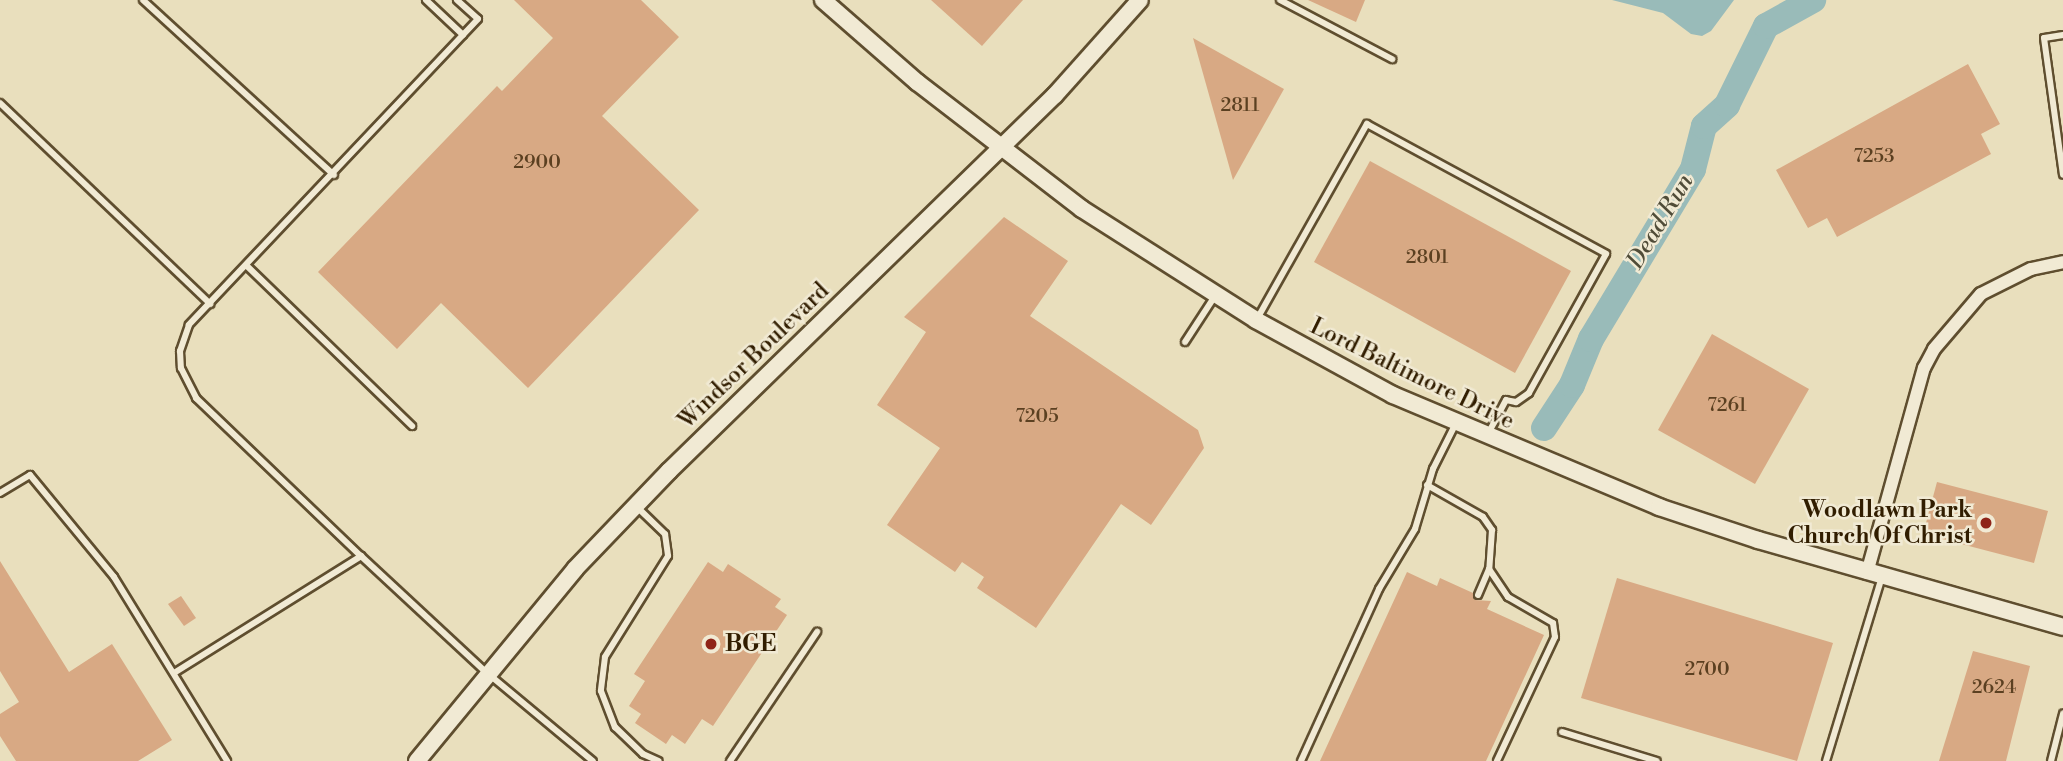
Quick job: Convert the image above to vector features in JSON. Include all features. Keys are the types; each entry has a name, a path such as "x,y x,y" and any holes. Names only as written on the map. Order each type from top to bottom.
{"main road":[{"name":"Lord Baltimore Drive","path":"823,0 1000,148 1082,209 1256,320 1456,423 1659,507 1875,575 2063,627"},
{"name":"Windsor Boulevard","path":"418,761 486,672 636,506 1091,57 1140,0"}],"street":[{"path":"1875,575 1924,368 1934,349 1981,294 2031,269 2063,262"}],"lane":[{"path":"143,0 334,175"},
{"path":"426,0 463,36"},
{"path":"457,0 478,19 210,304 184,337 181,368 186,384 361,556 486,672 593,761"},
{"path":"1280,0 1392,59"},
{"path":"2063,35 2044,38 2063,175"},
{"path":"0,103 210,304"},
{"path":"1256,320 1367,124 1606,254 1529,393 1516,402 1506,400 1486,437"},
{"path":"247,266 412,426"},
{"path":"1185,342 1215,296"},
{"path":"1301,761 1379,590 1415,529 1427,485 1456,423"},
{"path":"0,493 30,475 114,577 228,761"},
{"path":"1427,485 1483,517 1492,530 1489,569 1478,595"},
{"path":"636,506 665,534 668,555 605,657 601,691 615,727 643,754 659,761"},
{"path":"174,673 361,556"},
{"path":"1489,569 1508,597 1546,615 1553,623 1555,637 1497,761"},
{"path":"1826,761 1875,575"},
{"path":"730,761 817,632"},
{"path":"2051,761 2063,714"},
{"path":"1562,733 1657,761"}],"water":[{"path":"1612,0 1734,0 1711,31 1702,36 1691,34 1663,13"}],"building":[{"path":"514,0 641,0 679,37 602,116 699,210 528,388 441,303 397,349 318,272 497,86 502,91 553,38"},
{"path":"931,0 1023,0 982,46"},
{"path":"1308,0 1365,0 1356,22"},
{"path":"1193,38 1284,89 1233,180"},
{"path":"1968,64 2000,124 1981,134 1991,154 1837,237 1827,218 1808,228 1776,170"},
{"path":"1370,161 1571,271 1515,373 1314,262"},
{"path":"1004,217 1068,261 1030,316 1198,430 1204,448 1151,525 1121,504 1036,628 977,588 984,577 962,562 955,572 887,525 940,448 877,405 926,332 904,317"},
{"path":"1712,334 1809,389 1755,484 1658,430"},
{"name":"Woodlawn Park Church Of Christ","path":"1937,482 2048,511 2034,563 1923,534"},
{"path":"0,561 69,672 112,644 172,740 138,761 16,761 0,736 0,714 19,702 0,671"},
{"name":"BGE","path":"708,562 723,572 728,564 781,599 775,607 787,615 713,726 702,719 685,744 672,735 666,744 635,723 641,714 629,706 645,681 634,674"},
{"path":"1407,572 1437,586 1440,578 1473,593 1475,600 1491,601 1487,609 1544,635 1486,761 1320,761"},
{"path":"1617,578 1833,643 1797,761 1581,698"},
{"path":"181,596 196,618 184,626 168,604"},
{"path":"1973,651 2030,666 2006,761 1939,761"}],"waterway":[{"name":"Dead Run","path":"1544,428 1572,385 1591,339 1693,169 1704,126 1727,105 1766,26 1813,0"}],"place":[{"name":"Woodlawn Park Church Of Christ","path":"1986,523"},
{"name":"BGE","path":"711,644"}]}
